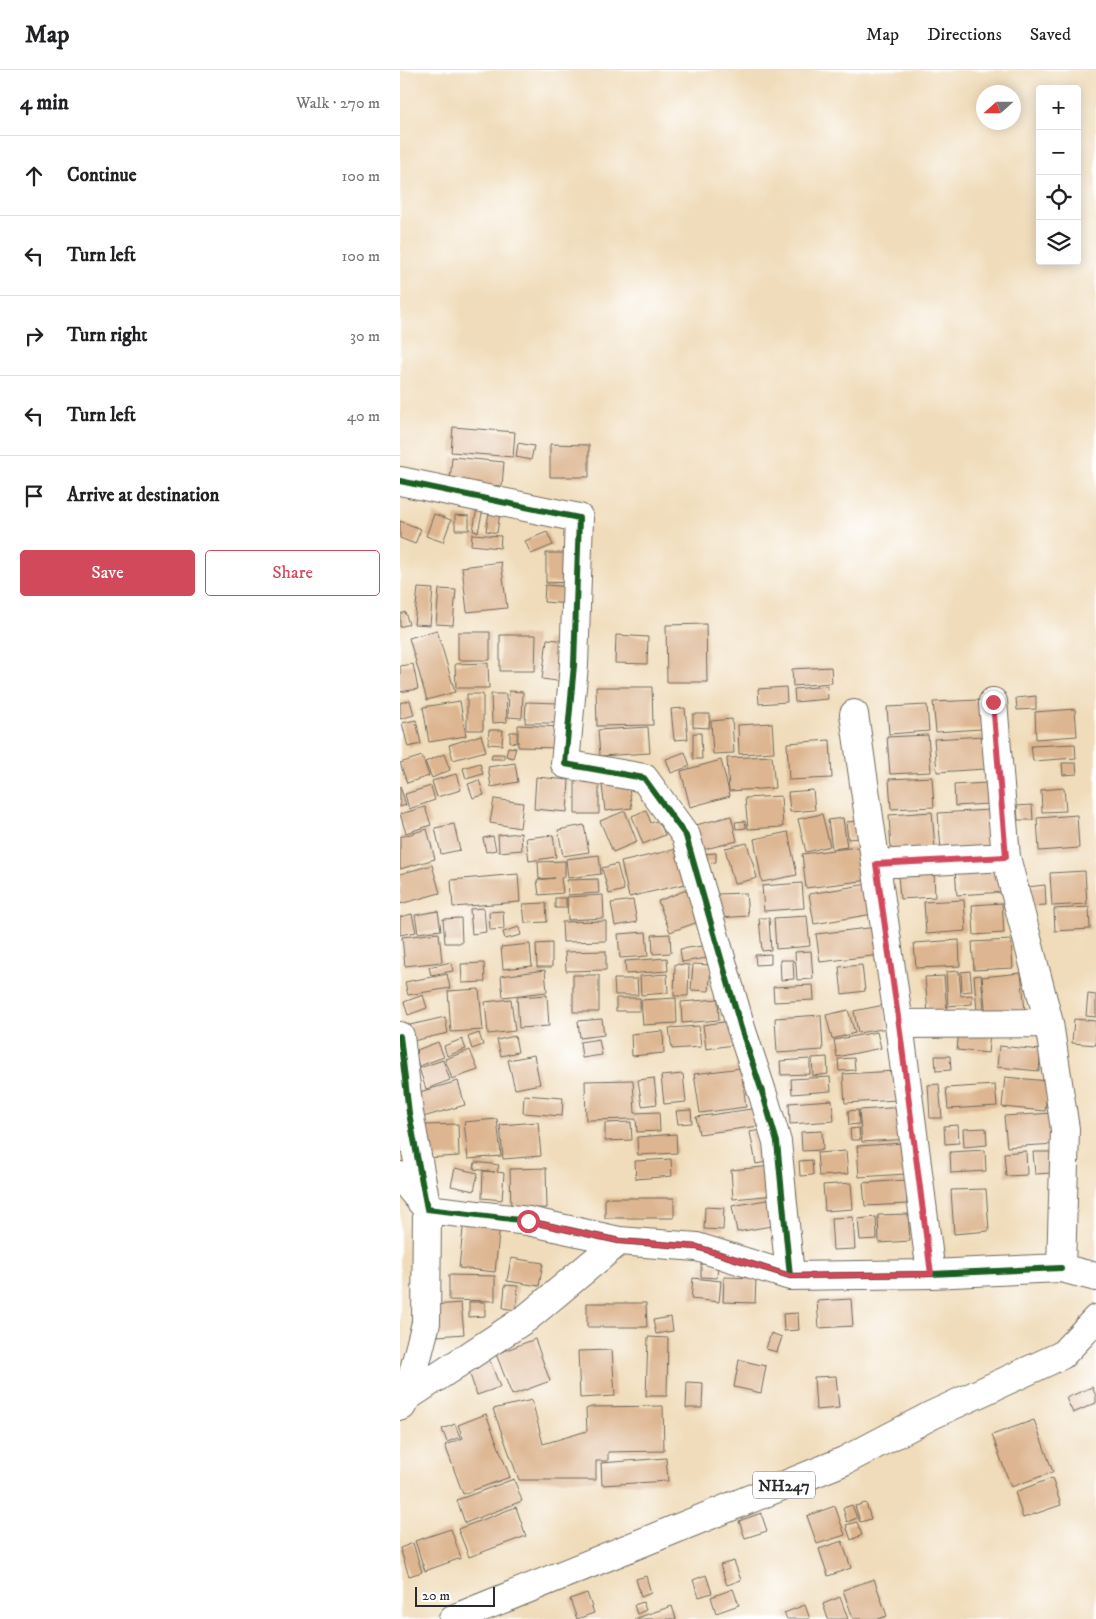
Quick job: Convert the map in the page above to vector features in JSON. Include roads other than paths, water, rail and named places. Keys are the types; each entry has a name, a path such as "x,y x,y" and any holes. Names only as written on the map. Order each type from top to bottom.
{"main road":[{"path":"400,481 579,518 574,666 564,764 644,778 686,836 741,1028 777,1142 790,1276"},
{"path":"993,702 1006,857 1049,1023 1065,1129 1061,1268"},
{"path":"854,714 899,1024 931,1274"},
{"path":"876,864 1006,857"},
{"path":"899,1024 1049,1023"},
{"path":"400,1036 405,1111 428,1209 426,1323 404,1404"},
{"path":"400,1176 428,1209 528,1221 619,1241 697,1247 790,1276 931,1274 1061,1268 1096,1276"},
{"path":"404,1404 528,1317 619,1241"},
{"name":"NH247","path":"453,1619 844,1461 932,1415 1062,1354 1096,1319"}]}
